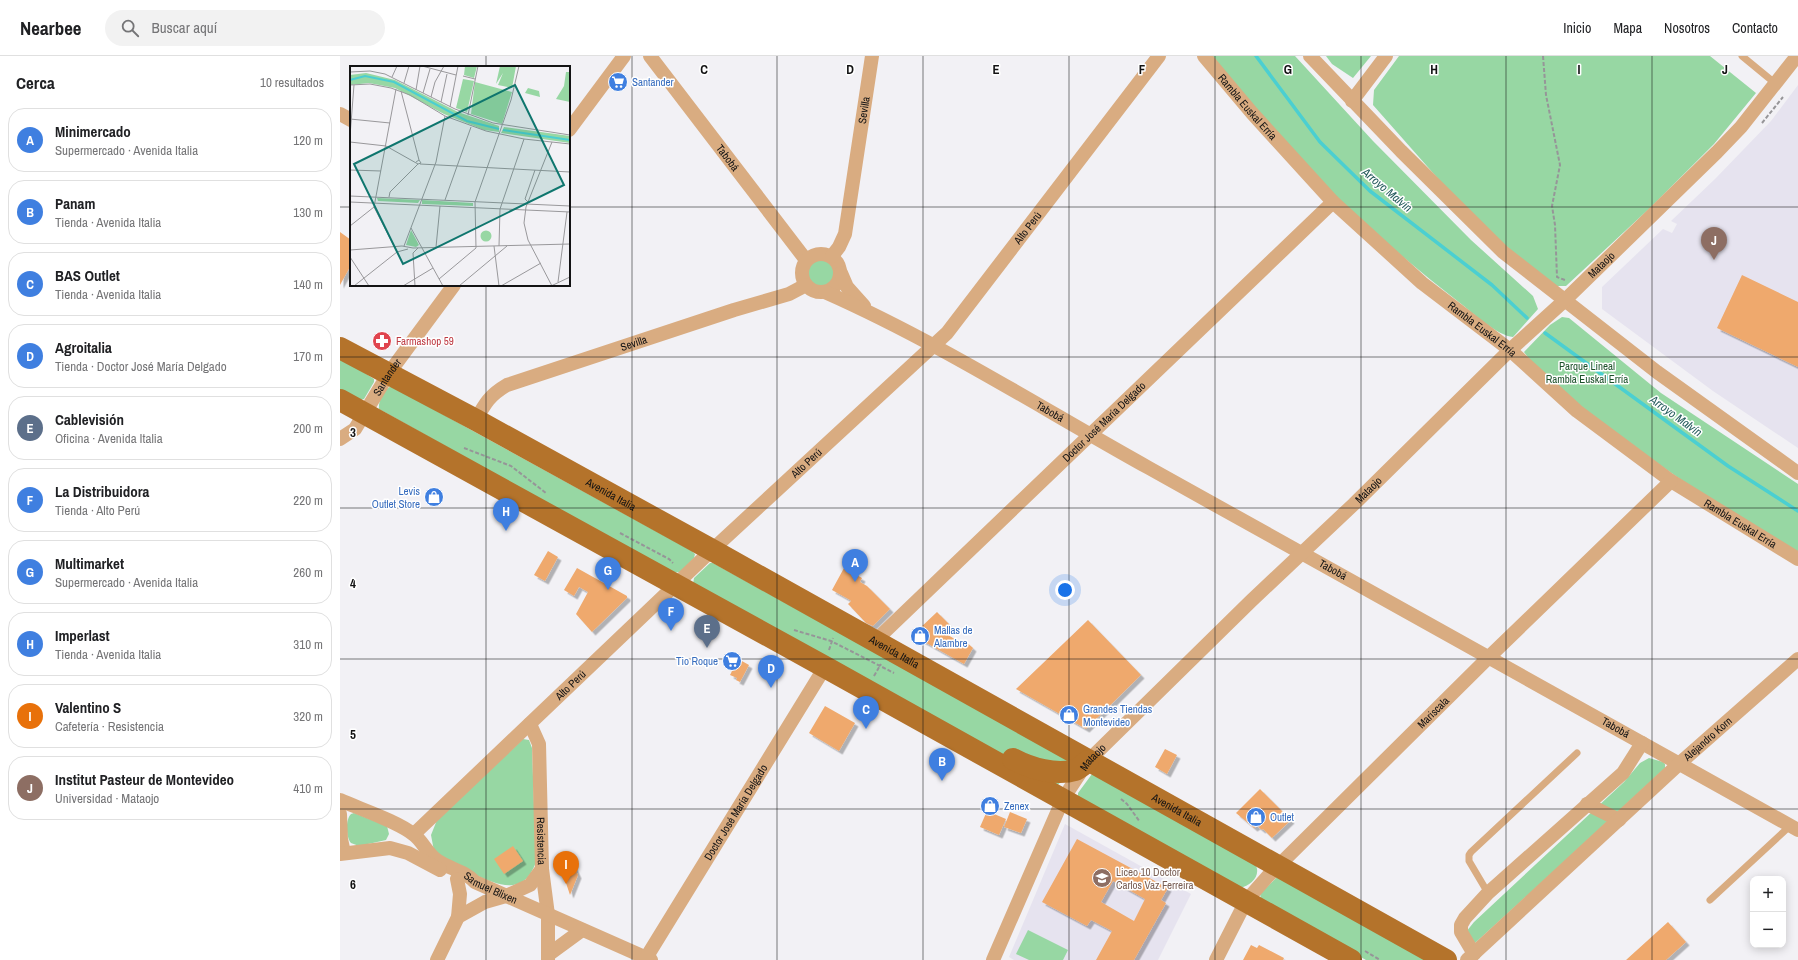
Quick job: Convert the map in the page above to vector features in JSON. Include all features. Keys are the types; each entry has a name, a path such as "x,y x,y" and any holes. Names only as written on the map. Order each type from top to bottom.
{"main road":[{"name":"Avenida Italia","path":"340,348 476,420 712,550 840,622 882,652 1088,761 1446,960"},
{"path":"340,400 682,579 825,667 1246,901 1356,954"},
{"path":"937,729 968,734 1024,765 1041,769 1064,772 1076,770 1088,761"}],"street":[{"path":"570,129 624,56"},
{"name":"Tabobá","path":"650,56 806,260"},
{"name":"Sevilla","path":"832,256 845,234 872,56"},
{"name":"Alto Perú","path":"414,834 712,550 935,346 947,333 1159,56"},
{"name":"Rambla Euskal Erría","path":"1204,56 1252,113 1332,202 1422,283 1510,350 1577,411 1671,481 1798,559"},
{"path":"1310,56 1352,101 1503,252 1657,372 1798,473"},
{"path":"1352,101 1386,56"},
{"name":"Mataojo","path":"993,960 1063,799 1088,761 1302,552 1354,504 1510,350 1564,301 1717,152 1741,127 1797,56"},
{"path":"340,114 350,119"},
{"name":"Doctor José María Delgado","path":"882,652 1089,435 1332,202"},
{"path":"806,285 802,275 802,270 806,260 815,254 821,253 832,256"},
{"name":"Tabobá","path":"832,256 836,261 847,287 868,311"},
{"path":"825,292 836,285 841,273"},
{"name":"Tabobá","path":"806,285 815,291 825,292 868,311 935,346 1089,435 1490,656 1794,828"},
{"name":"Sevilla","path":"476,420 487,400 498,390 507,385 734,310 789,294 806,285"},
{"name":"Santander","path":"340,440 355,429 389,373 453,286"},
{"name":"Mariscala","path":"1216,960 1246,901 1277,866 1490,656 1671,481"},
{"name":"Alejandro Korn","path":"1642,742 1623,773 1488,893 1460,925 1470,957 1680,763 1798,659"},
{"name":"Doctor José María Delgado","path":"649,959 825,667"},
{"name":"Resistencia","path":"530,724 540,744 542,869 548,915 548,958"},
{"name":"Samuel Blixen","path":"340,800 403,827 414,834 431,855 438,861 469,876 475,882 649,959"},
{"path":"1587,804 1619,820"},
{"path":"340,814 342,854 390,848 399,850 466,883 475,882"},
{"path":"458,917 485,902 506,896 530,885 542,869"},
{"path":"437,960 458,917 460,894 457,879"},
{"path":"548,958 582,930"}],"lane":[{"path":"1742,56 1776,84"},
{"path":"1488,893 1469,861 1469,855 1577,753"},
{"path":"1710,900 1794,828"}],"path":[{"path":"1543,56 1546,95 1560,165 1552,206 1555,225 1557,277 1565,280"},
{"path":"458,445 511,466 552,496"},
{"path":"619,533 669,559 679,568 682,579"},
{"path":"825,667 832,642 840,622"},
{"path":"792,629 832,642 882,652 899,675"},
{"path":"867,690 882,652"},
{"path":"1117,796 1127,804 1144,827"},
{"path":"1356,954 1380,960"}],"shaded area":[{"path":"1798,85 1798,448 1713,391 1602,309 1602,287 1663,229 1672,233 1677,224 1671,221 1715,179 1771,121"},
{"name":"Liceo 10 Doctor Carlos Vaz Ferreira","path":"1065,824 1191,894 1158,960 1014,960 1009,957"}],"green space":[{"path":"1212,56 1295,56 1373,141 1471,240 1533,296 1538,309 1513,337 1500,333 1479,318 1433,282 1354,214 1280,137"},
{"path":"1326,56 1371,56 1353,78 1332,64"},
{"path":"1399,56 1710,56 1756,93 1714,144 1652,206 1566,286 1553,286 1471,216 1373,105 1374,90"},
{"path":"821,258 831,262 835,272 831,282 821,286 811,282 807,272 811,262"},
{"name":"Parque Lineal Rambla Euskal Erría","path":"1562,317 1569,318 1661,393 1798,484 1798,555 1707,498 1589,415 1533,364 1524,352 1550,325"},
{"path":"340,357 374,379 374,382 364,399 360,400 340,391"},
{"path":"391,386 692,551 695,554 694,558 680,572 672,573 379,409 379,403 382,396"},
{"path":"710,563 713,563 1070,760 1066,776 1057,786 693,584 694,578"},
{"path":"523,739 529,740 532,748 536,862 531,873 525,880 518,884 501,884 463,869 443,858 434,851 431,835 437,820"},
{"path":"1649,758 1663,762 1665,764 1665,768 1475,943 1466,932 1474,922 1624,782 1640,763"},
{"path":"1092,774 1255,864 1257,868 1256,876 1248,885 1240,888 1078,799 1078,793"},
{"path":"354,813 387,826 389,834 386,840 359,846 351,843 348,837 347,824 349,817"},
{"path":"1276,878 1280,878 1427,960 1366,960 1270,906 1261,899 1260,894"},
{"path":"1028,930 1068,950 1063,960 1029,960 1016,954"}],"building":[{"path":"340,232 350,239 350,267 340,285"},
{"path":"1742,275 1798,302 1798,367 1717,328"},
{"path":"548,551 558,557 545,581 534,575"},
{"path":"577,568 627,596 627,598 592,632 576,614 588,592 579,587 574,596 564,590"},
{"path":"844,568 862,578 860,582 867,586 890,609 873,626 866,623 848,604 851,601 850,600 832,590"},
{"path":"937,612 950,625 943,632 963,644 965,641 973,648 964,664 921,640 919,629"},
{"path":"1088,620 1141,675 1086,729 1016,689"},
{"path":"733,656 749,665 740,682 736,680 737,678 730,675 733,669 727,667"},
{"path":"825,706 855,723 839,751 809,733"},
{"path":"1165,749 1177,755 1167,774 1155,767"},
{"path":"1260,789 1291,820 1272,838 1263,829 1262,830 1257,826 1254,828 1236,813"},
{"path":"987,811 1006,819 999,835 980,827"},
{"path":"1010,812 1027,819 1021,833 1004,827"},
{"path":"1077,839 1168,888 1161,900 1166,903 1134,960 1096,960 1112,931 1091,920 1087,926 1042,902","holes":["1113,881 1145,899 1134,921 1101,902"]},
{"path":"513,846 523,861 504,874 494,859"},
{"path":"570,858 578,875 570,895 560,865 562,861"},
{"path":"1668,922 1686,942 1666,960 1626,960"},
{"path":"1251,945 1257,948 1259,945 1284,958 1283,960 1243,960"}],"waterway":[{"name":"Arroyo Malvín","path":"1256,56 1320,142 1370,191 1492,285 1527,318"},
{"name":"Arroyo Malvín","path":"1545,333 1728,466 1798,511"}],"place":[{"name":"Santander","path":"618,82"},
{"name":"Institut Pasteur de Montevideo","path":"1714,260"},
{"name":"Farmashop 59","path":"382,341"},
{"name":"Levis Outlet Store","path":"434,497"},
{"name":"Imperlast","path":"506,531"},
{"name":"Minimercado","path":"855,582"},
{"name":"Multimarket","path":"608,590"},
{"name":"La Distribuidora","path":"671,631"},
{"name":"Mallas de Alambre","path":"920,636"},
{"name":"Cablevisión","path":"707,648"},
{"name":"Tio Roque","path":"732,661"},
{"name":"Agroitalia","path":"771,688"},
{"name":"Grandes Tiendas Montevideo","path":"1069,715"},
{"name":"BAS Outlet","path":"866,729"},
{"name":"Panam","path":"942,781"},
{"name":"Zenex","path":"990,806"},
{"name":"Outlet","path":"1256,817"},
{"name":"Liceo 10 Doctor Carlos Vaz Ferreira","path":"1102,878"},
{"name":"Valentino S","path":"566,884"}]}
